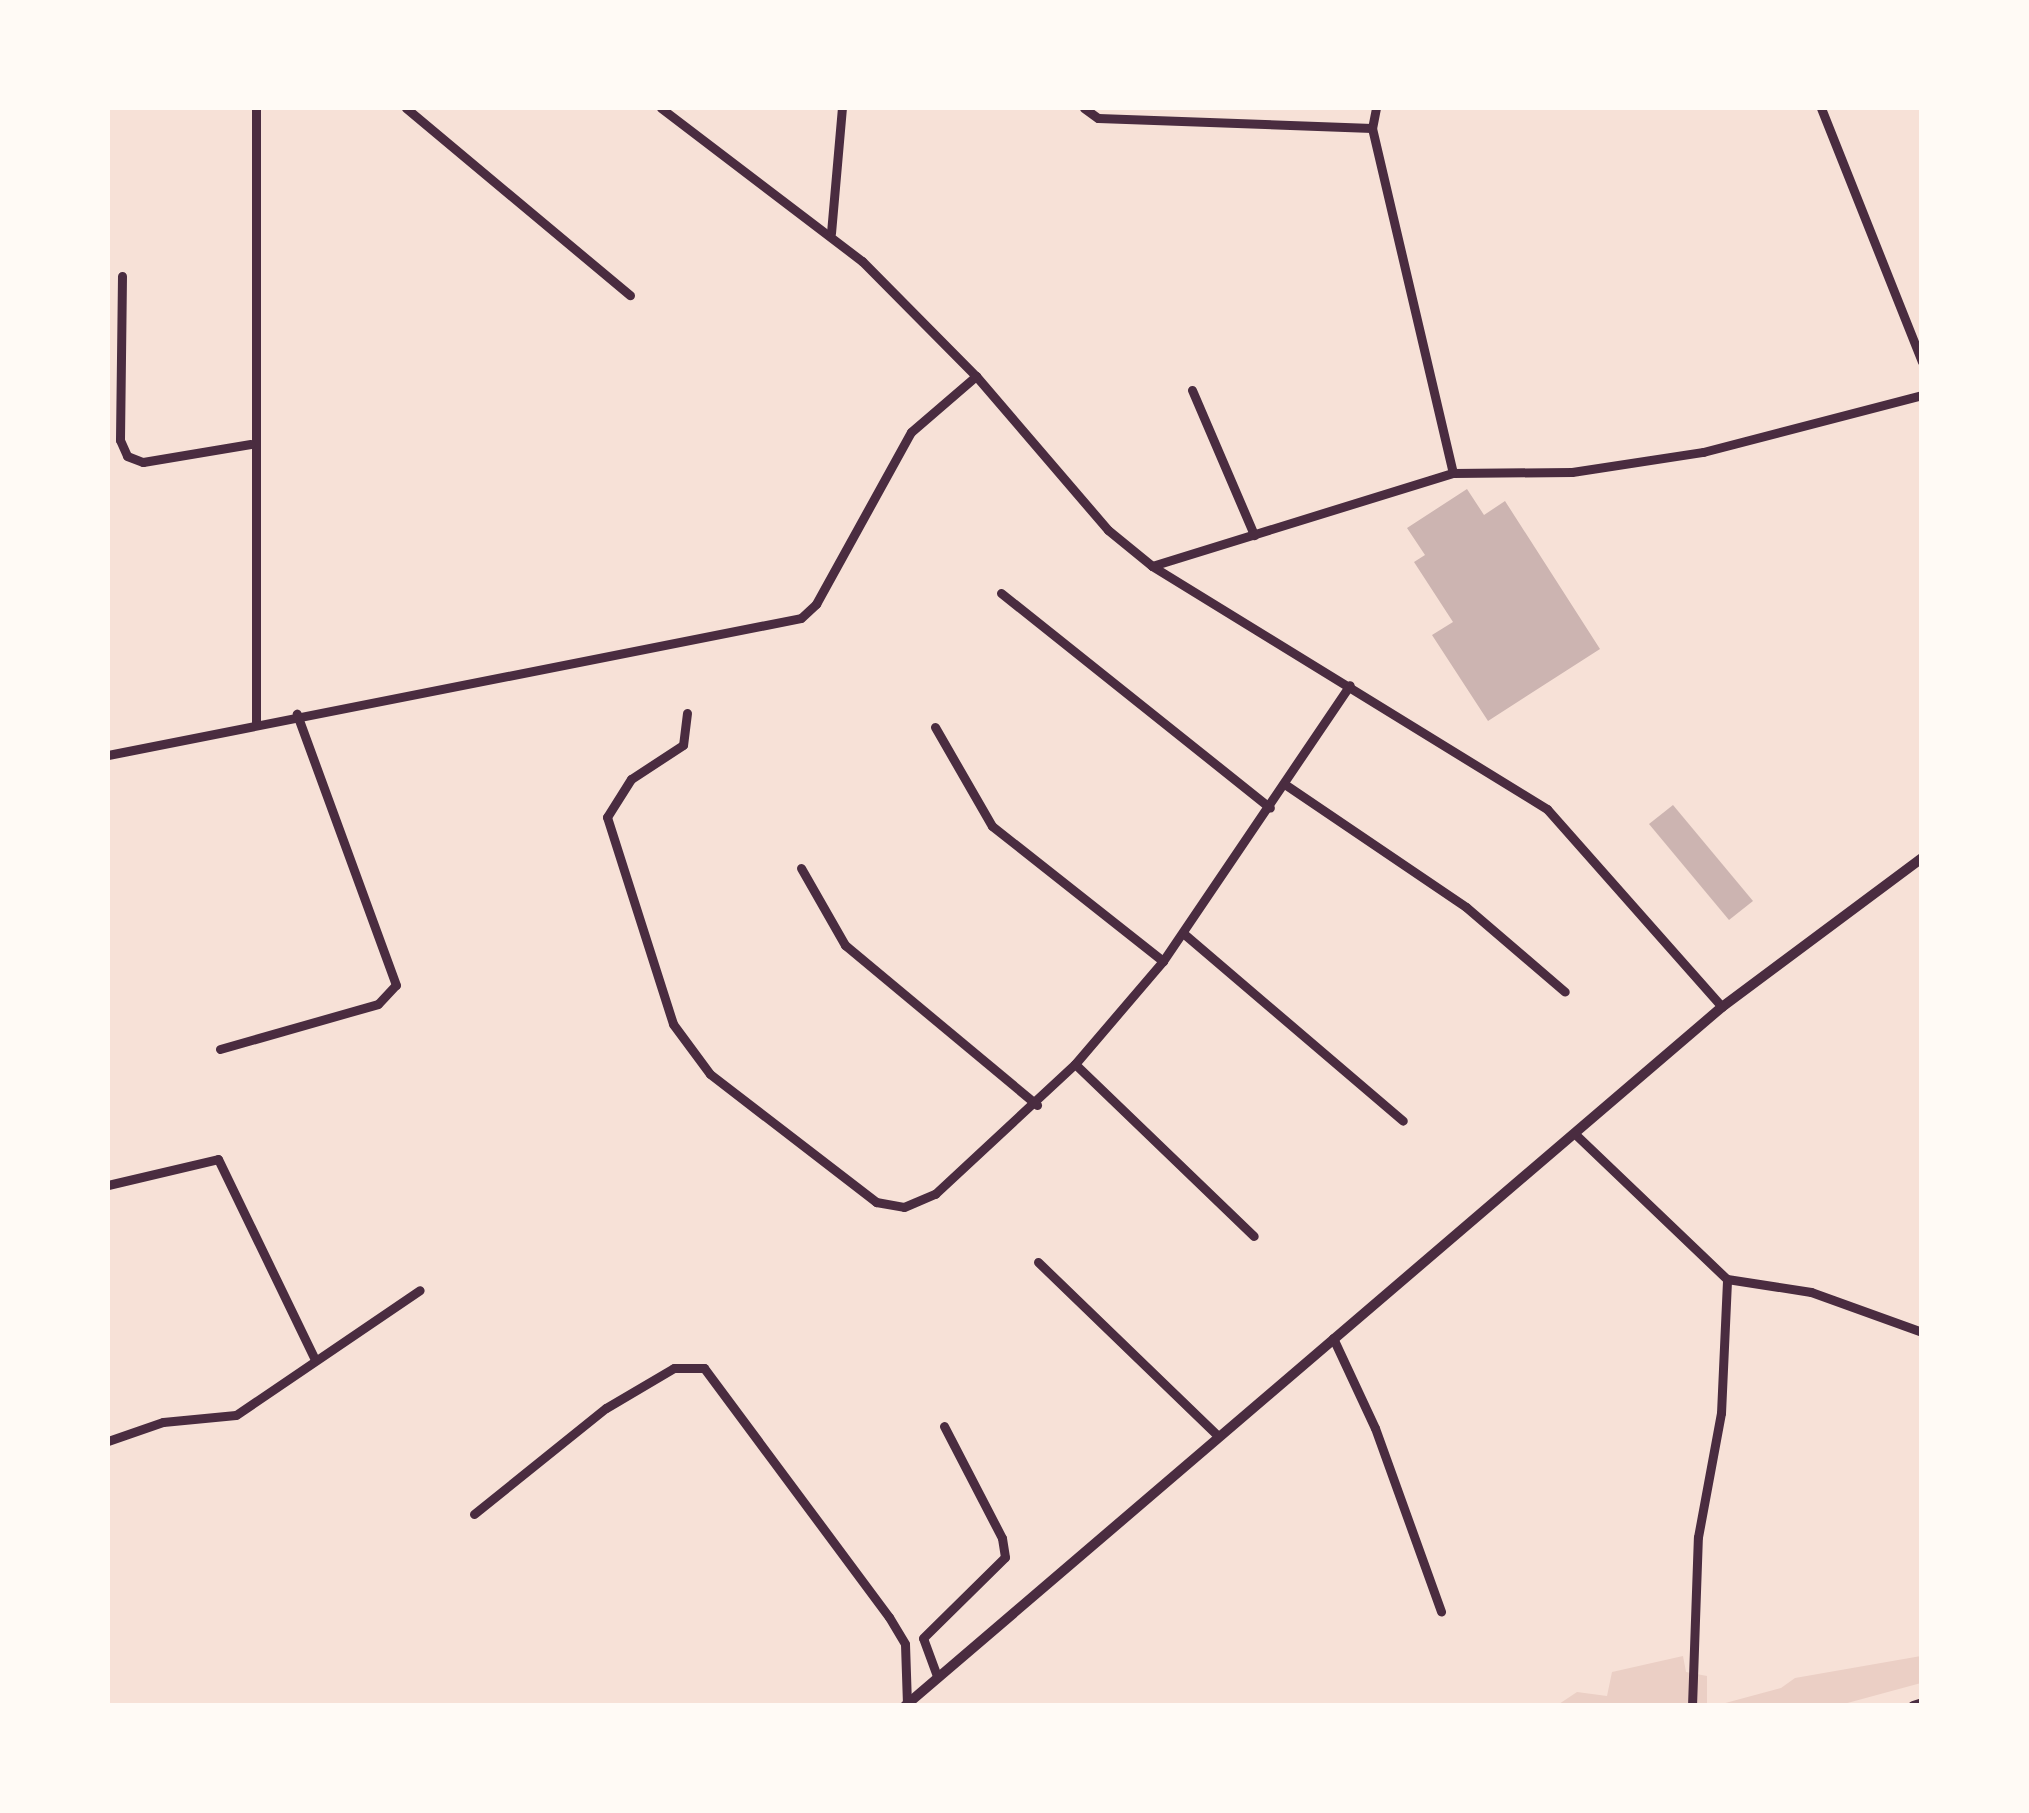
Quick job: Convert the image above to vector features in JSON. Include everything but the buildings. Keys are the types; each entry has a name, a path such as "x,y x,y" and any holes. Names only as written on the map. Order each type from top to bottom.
{"main road":[{"path":"1913,1706 1922,1704"}],"street":[{"path":"256,108 251,444 256,722"},
{"path":"406,108 630,295"},
{"path":"661,108 831,233 976,376 1077,497 1152,566 1548,809 1722,1007"},
{"path":"831,233 842,108"},
{"path":"1084,108 1098,118 1372,128"},
{"path":"1376,108 1372,128 1453,474"},
{"path":"1821,108 1922,362"},
{"path":"122,276 120,440 126,456 143,462 251,444"},
{"path":"108,755 256,722 801,618 816,604 911,432 976,376"},
{"path":"1192,390 1254,535"},
{"path":"1152,566 1453,474 1572,472 1703,452 1922,395"},
{"path":"1002,593 1270,808"},
{"path":"687,713 683,745 631,779 606,817 674,1024 710,1074 876,1202 904,1206 935,1194 1037,1104 1075,1064 1163,961 1286,786 1350,685"},
{"path":"220,1048 378,1004 396,985 297,714"},
{"path":"935,727 992,826 1163,961"},
{"path":"1286,786 1466,907 1566,992"},
{"path":"906,1705 1722,1007 1922,858"},
{"path":"801,868 844,945 1037,1104"},
{"path":"1183,932 1403,1121"},
{"path":"1075,1064 1254,1236"},
{"path":"1574,1133 1728,1279 1811,1292 1922,1332"},
{"path":"108,1185 218,1159 315,1360"},
{"path":"1038,1262 1218,1436"},
{"path":"1692,1706 1698,1537 1721,1413 1728,1279"},
{"path":"108,1441 163,1422 236,1415 420,1290"},
{"path":"1333,1338 1375,1428 1442,1610"},
{"path":"474,1514 606,1408 674,1368 704,1368 905,1644 906,1705"},
{"path":"937,1676 923,1638 1005,1557 1002,1538 944,1426"}],"shaded area":[{"path":"1683,1656 1686,1672 1707,1676 1707,1705 1556,1706 1577,1692 1607,1696 1612,1672"},
{"path":"1921,1656 1921,1683 1840,1705 1718,1705 1781,1688 1795,1678"}]}
